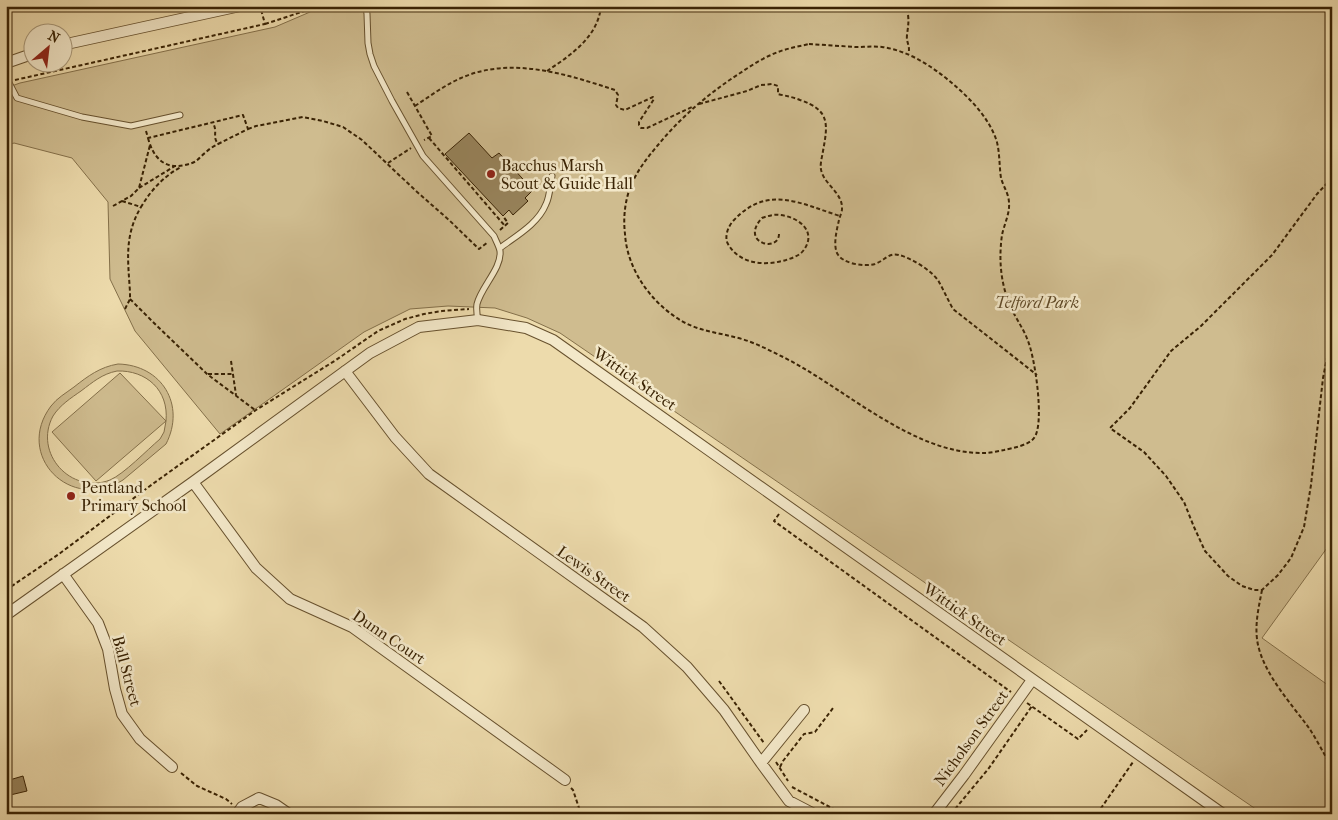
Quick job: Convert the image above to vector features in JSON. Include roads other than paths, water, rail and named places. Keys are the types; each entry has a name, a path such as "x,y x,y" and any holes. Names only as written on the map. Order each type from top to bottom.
{"street":[{"path":"72,43 240,6"},
{"path":"7,62 22,57"},
{"name":"Wittick Street","path":"6,615 370,353 419,327 477,315 526,328 553,340 1223,814"},
{"name":"Lewis Street","path":"345,371 395,437 429,474 643,628 687,667 724,710 790,801 814,814"},
{"name":"Dunn Court","path":"193,482 256,568 290,599 352,627 565,780"},
{"name":"Ball Street","path":"63,574 98,623 108,649 115,689 122,714 140,739 172,766"},
{"name":"Nicholson Street","path":"934,814 1032,680"},
{"path":"761,763 804,710"},
{"path":"238,812 242,807 259,798 276,805 288,814"}],"lane":[{"path":"366,6 370,54 392,101 423,156 494,236 500,248 500,257 478,302 477,315"},
{"path":"6,77 17,98 82,117 131,126 180,115"},
{"path":"500,248 541,214 547,203 552,176"}],"place":[{"name":"Bacchus Marsh Scout & Guide Hall","path":"491,174"},
{"name":"Pentland Primary School","path":"71,496"}],"park label":[{"name":"Telford Park","path":"1037,302"}]}
